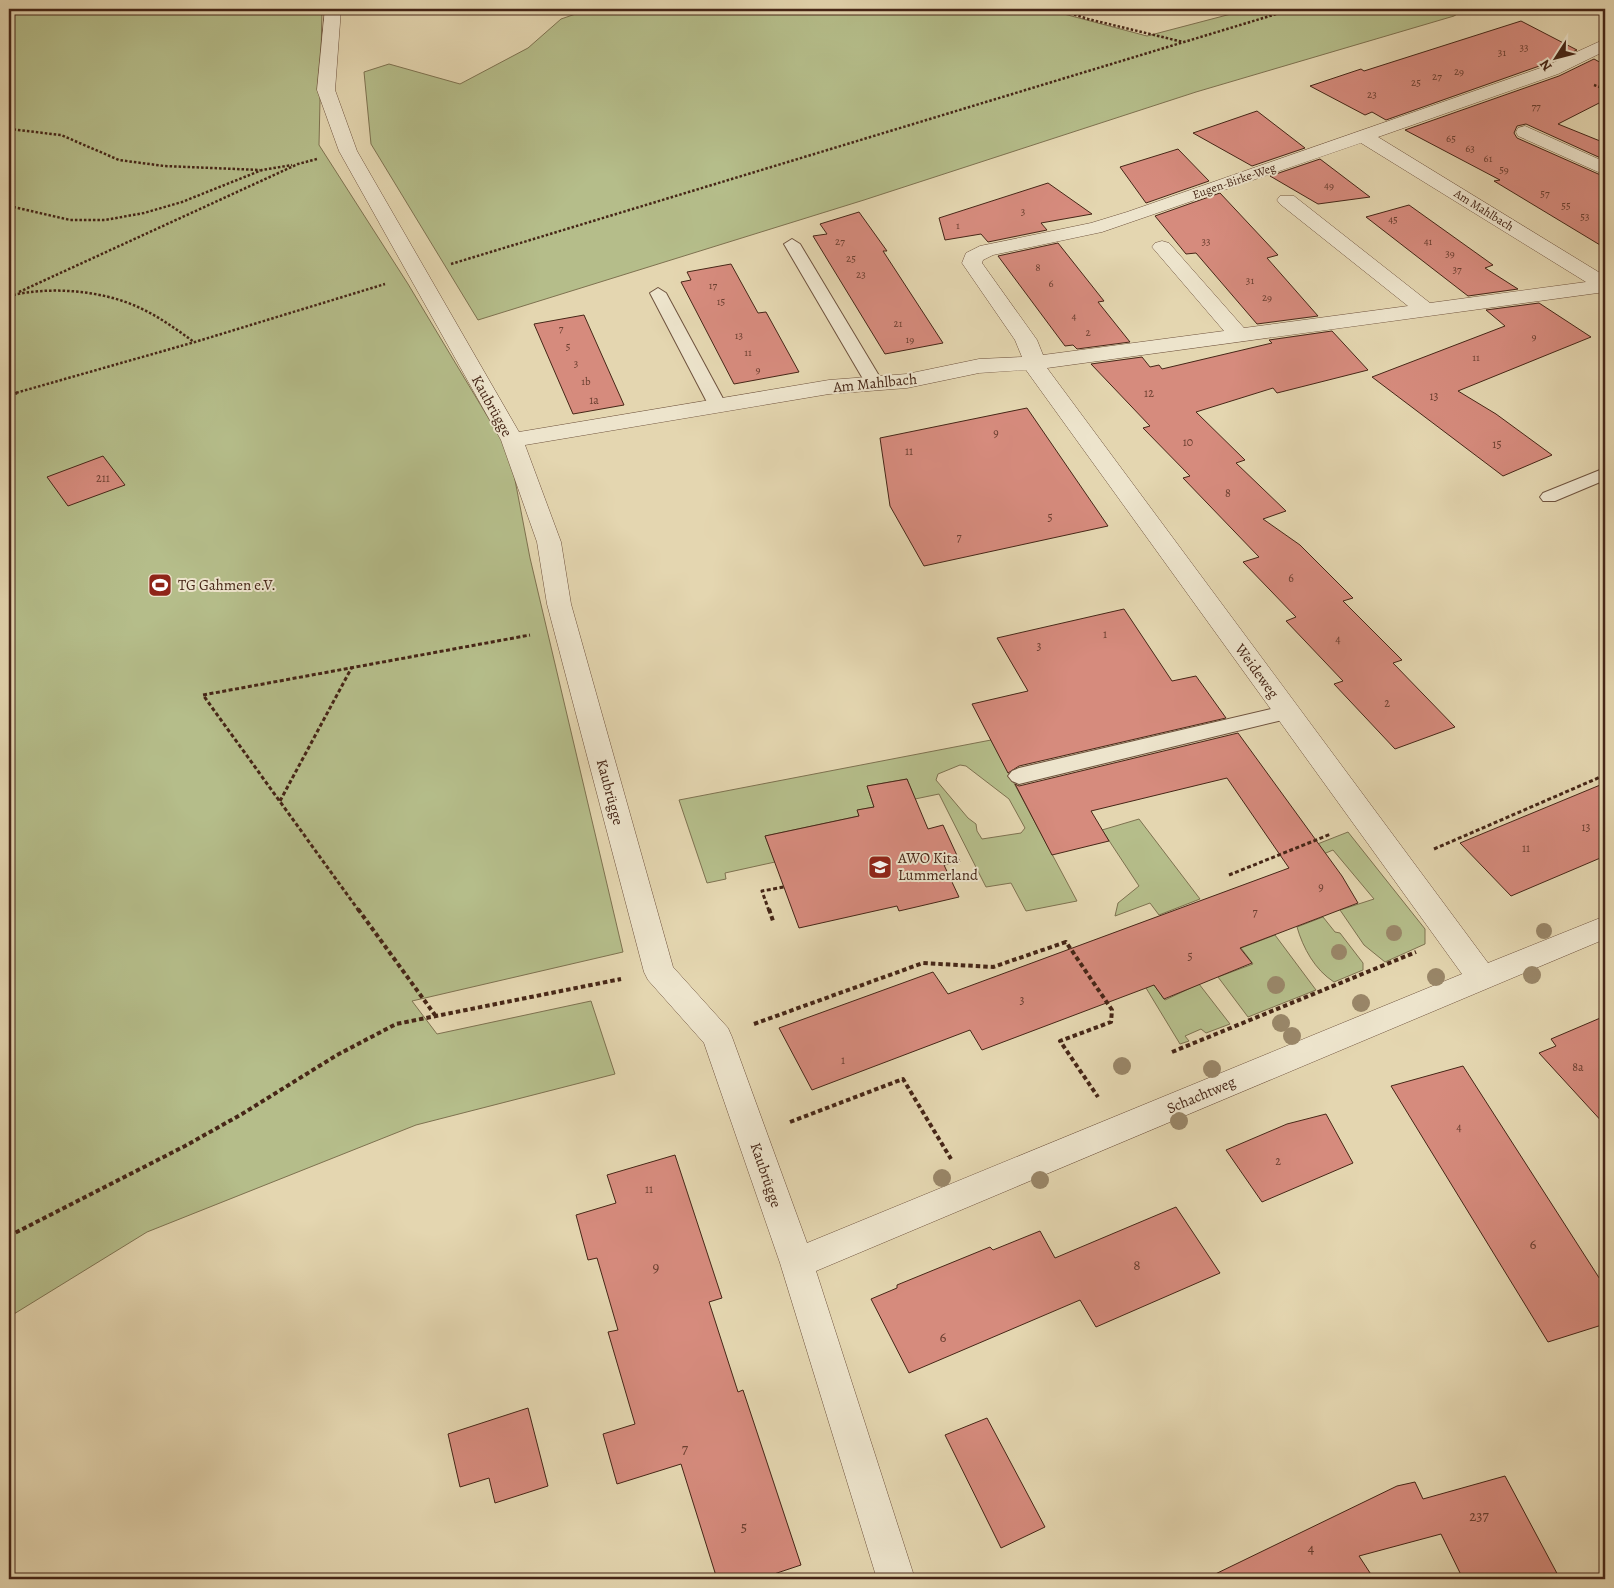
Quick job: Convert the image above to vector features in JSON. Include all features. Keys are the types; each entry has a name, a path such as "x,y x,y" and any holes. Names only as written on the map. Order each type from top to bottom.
{"street":[{"name":"Kaubrügge","path":"333,9 326,90 348,151 512,440 549,542 566,628 658,972 717,1037 797,1264 896,1579"},
{"name":"Eugen-Birke-Weg","path":"1033,363 1026,340 972,263 973,257 979,253 1119,221 1552,70 1605,44"},
{"path":"1525,132 1605,169"},
{"name":"Am Mahlbach","path":"1363,136 1605,285"},
{"path":"1287,200 1424,309"},
{"path":"1162,247 1239,335"},
{"name":"Am Mahlbach","path":"512,440 829,387 907,381 979,366 1033,363 1605,285"},
{"name":"Weideweg","path":"1033,363 1482,978"},
{"name":"Schachtweg","path":"797,1264 1605,927"}],"lane":[{"path":"792,244 874,384"},
{"path":"658,293 718,406"},
{"path":"1550,497 1605,474"},
{"path":"1019,776 1288,712"}],"path":[{"path":"1058,9 1088,19 1183,42"},
{"path":"9,395 195,342 1293,9"},
{"path":"9,129 61,135 119,160 164,166 262,170 298,164 348,151"},
{"path":"9,296 298,164"},
{"path":"9,206 70,220 105,220 144,214 182,202 262,170"},
{"path":"19,292 73,294 130,304 162,320 195,342"},
{"path":"435,1015 203,695 566,628"},
{"path":"280,801 352,667"},
{"path":"1399,864 1605,775"},
{"path":"1229,875 1366,820"},
{"path":"773,922 762,892 784,887"},
{"path":"1172,1052 1452,937"},
{"path":"717,1037 923,963 993,967 1066,942 1112,1010 1111,1022 1060,1041 1120,1129"},
{"path":"9,1236 72,1207 206,1135 364,1038 396,1024 658,972"},
{"path":"752,1137 903,1080 970,1191"}],"green space":[{"path":"9,9 316,9 322,11 319,145 408,284 510,454 530,558 623,952 412,1001 437,1034 591,1001 615,1074 416,1125 147,1232 9,1317"},
{"path":"590,9 1045,9 1147,36 1250,9 1465,9 1454,16 1196,92 864,200 478,320 371,144 364,72 389,64 460,84 528,48 561,19"},
{"path":"991,740 1077,901 1026,911 1011,883 986,887 939,794 915,799 907,779 867,786 874,807 858,810 859,816 765,836 775,862 725,873 726,879 707,883 679,800","holes":["960,765 966,766 1009,799 1025,828 1021,833 982,839 977,831 976,824 968,818 936,780 938,774"]},
{"path":"1139,819 1200,899 1159,915 1150,903 1115,916 1118,903 1139,886 1102,830"},
{"path":"1348,832 1425,929 1425,944 1385,962 1364,945 1340,910 1374,899 1333,850 1295,866 1287,856"},
{"path":"1323,917 1335,932 1340,933 1363,963 1363,970 1334,982 1316,965 1306,950 1297,927"},
{"path":"1275,935 1316,990 1248,1017 1218,977 1253,964 1241,948"},
{"path":"1126,947 1165,1000 1199,984 1230,1024 1206,1033 1201,1029 1185,1036 1189,1041 1180,1044 1123,950"}],"building":[{"path":"1521,21 1577,50 1545,64 1386,120 1372,112 1365,115 1310,86 1361,69 1364,71"},
{"path":"1594,59 1605,65 1605,100 1558,124 1605,143 1605,160 1526,124 1517,126 1514,133 1517,138 1605,177 1605,248 1494,181 1500,180 1405,130 1559,76"},
{"path":"1257,111 1305,148 1252,166 1193,133"},
{"path":"1178,149 1209,181 1146,203 1120,167"},
{"path":"1320,159 1370,197 1318,204 1270,176"},
{"path":"1048,183 1092,214 1041,223 1047,230 988,242 981,234 945,240 939,218"},
{"path":"1220,193 1278,255 1267,258 1318,316 1257,324 1196,253 1186,254 1155,216"},
{"path":"1409,205 1493,265 1485,268 1518,289 1468,296 1366,217"},
{"path":"859,212 887,251 883,251 943,343 885,354 813,236 827,234 820,224"},
{"path":"1058,243 1104,301 1098,302 1130,342 1077,349 1073,345 1065,346 998,256"},
{"path":"731,264 758,313 766,312 799,372 734,384 681,282 691,280 687,272"},
{"path":"1539,303 1591,337 1458,391 1496,414 1552,455 1503,476 1372,377 1505,326 1486,310"},
{"path":"584,315 624,405 573,414 534,324"},
{"path":"1332,331 1368,370 1277,393 1273,388 1196,412 1245,460 1236,463 1286,511 1263,519 1300,545 1353,598 1343,601 1402,660 1393,663 1455,727 1395,749 1334,684 1343,681 1286,621 1296,617 1243,562 1259,557 1183,478 1190,476 1143,428 1150,426 1091,364 1142,357 1150,367 1159,365 1162,369 1272,343 1269,340"},
{"path":"1027,408 1108,526 924,566 890,506 880,438"},
{"path":"103,456 125,485 68,506 47,477"},
{"path":"1124,609 1172,681 1196,676 1226,718 1019,766 1008,773 972,704 1028,691 997,638"},
{"path":"1238,733 1342,876 1358,903 1240,948 1252,963 1164,999 1154,985 982,1050 970,1030 812,1090 779,1028 933,972 948,994 1289,868 1227,778 1091,811 1109,841 1052,855 1015,784 1019,786"},
{"path":"907,779 928,829 943,825 960,862 944,865 959,897 899,911 897,906 799,928 765,836 859,816 857,810 874,807 867,786"},
{"path":"1605,783 1605,856 1511,896 1460,843"},
{"path":"1605,1016 1605,1125 1539,1053 1556,1046 1551,1039"},
{"path":"1463,1066 1605,1287 1605,1324 1548,1342 1391,1086"},
{"path":"1326,1114 1353,1163 1262,1202 1226,1150 1287,1124"},
{"path":"675,1155 722,1298 709,1302 738,1392 743,1390 801,1565 759,1579 717,1579 681,1464 617,1484 603,1434 635,1424 608,1332 618,1330 597,1258 588,1260 576,1215 616,1203 607,1175"},
{"path":"1176,1207 1220,1273 1096,1327 1080,1300 909,1373 871,1299 897,1288 897,1285 990,1247 993,1250 1040,1231 1055,1258"},
{"path":"528,1408 548,1486 495,1503 489,1478 460,1487 448,1434"},
{"path":"987,1418 1045,1527 1001,1548 945,1435"},
{"path":"1505,1476 1560,1579 1463,1579 1441,1534 1359,1556 1374,1579 1205,1579 1397,1486 1415,1482 1423,1499"}],"place":[{"name":"TG Gahmen e.V.","path":"160,585"},
{"name":"AWO Kita Lummerland","path":"880,867"}]}
